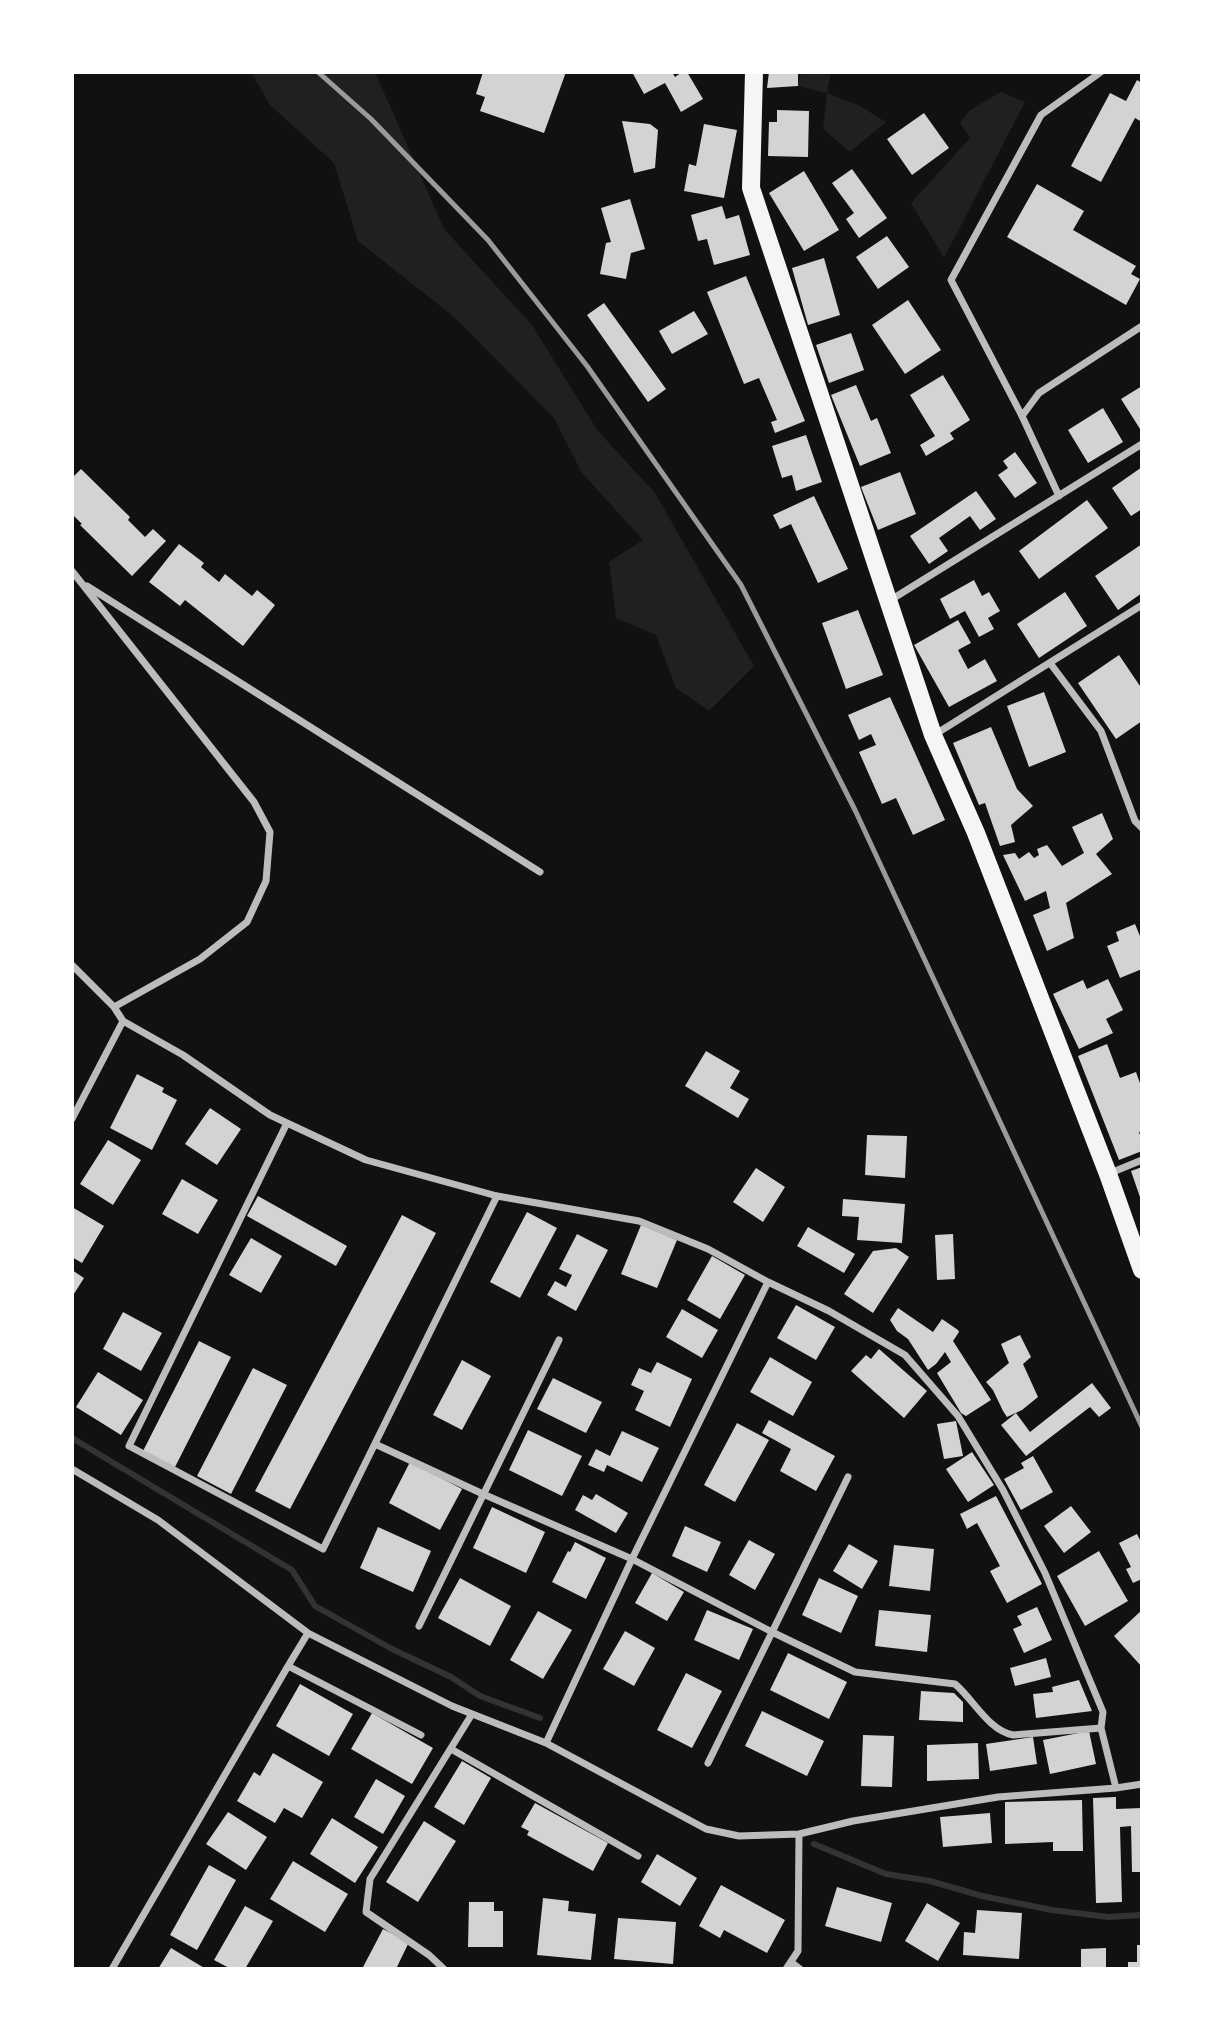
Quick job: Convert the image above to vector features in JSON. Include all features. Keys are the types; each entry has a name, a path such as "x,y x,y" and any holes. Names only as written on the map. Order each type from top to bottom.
{"main road":[{"path":"754,72 751,188 933,735 976,833 1108,1174 1142,1270"}],"street":[{"path":"1059,496 1023,416 951,280 1041,115 1101,72"},
{"path":"1023,416 1039,393 1142,326"},
{"path":"889,601 1142,444"},
{"path":"72,571 254,802 270,832 266,881 247,922 201,959 114,1007"},
{"path":"80,582 540,872"},
{"path":"933,735 1142,605"},
{"path":"1050,663 1101,731 1135,821 1142,828"},
{"path":"72,965 114,1007 123,1021 183,1055 270,1115 366,1160 497,1196 639,1221 708,1250 829,1311 905,1355 958,1416 1003,1490 1045,1573 1103,1712 1101,1728 1116,1788"},
{"path":"72,1119 123,1021"},
{"path":"287,1123 129,1446 323,1549 497,1196"},
{"path":"1108,1174 1142,1160"},
{"path":"546,1744 632,1559 768,1282"},
{"path":"419,1626 559,1340"},
{"path":"375,1444 632,1559 855,1672 956,1684 1004,1734 1101,1728"},
{"path":"72,1469 158,1520 308,1633 452,1706 546,1744 706,1829 739,1836 799,1834 853,1821 998,1797 1142,1784"},
{"path":"708,1763 848,1477"},
{"path":"112,1969 308,1633"},
{"path":"288,1666 421,1735"},
{"path":"444,1969 429,1955 366,1912 370,1879 472,1714"},
{"path":"451,1749 638,1856"},
{"path":"799,1834 798,1951 788,1966 800,1969"}],"shaded area":[{"path":"251,72 375,72 444,229 532,325 598,431 655,493 754,666 709,711 676,688 656,635 616,618 609,562 643,540 582,473 554,418 454,317 358,241 334,163 270,105"},
{"path":"801,72 831,72 827,93 798,86"},
{"path":"1001,92 1025,102 944,258 911,203 970,138 960,123 970,110"},
{"path":"827,93 860,106 886,122 850,152 823,129"}],"building":[{"path":"483,72 566,72 544,133 480,111 485,97 476,94"},
{"path":"632,72 672,72 675,77 687,72 703,99 681,112 665,83 644,94"},
{"path":"769,72 798,72 798,86 767,88"},
{"path":"1137,80 1142,83 1142,122 1135,118 1101,182 1071,166 1110,93 1126,101"},
{"path":"777,110 809,111 808,157 768,156 769,122 777,122"},
{"path":"924,113 949,148 912,175 887,139"},
{"path":"622,121 650,124 658,130 655,168 634,173"},
{"path":"704,124 737,130 724,198 684,191 689,164 696,166"},
{"path":"852,169 887,218 859,238 846,219 854,213 832,183"},
{"path":"804,171 839,230 804,251 769,193"},
{"path":"1037,184 1084,211 1073,230 1136,266 1131,274 1140,279 1126,305 1007,237"},
{"path":"630,199 645,249 631,253 626,279 600,274 606,243 611,242 601,208"},
{"path":"722,206 726,219 739,215 750,255 714,265 707,239 698,241 691,215"},
{"path":"887,236 909,267 878,289 856,257"},
{"path":"824,258 840,315 808,325 792,268"},
{"path":"746,276 805,421 775,433 771,422 777,420 759,378 744,384 707,292"},
{"path":"908,300 941,350 905,374 872,325"},
{"path":"604,303 666,389 648,402 587,315"},
{"path":"694,311 708,334 672,354 659,331"},
{"path":"851,333 864,370 829,383 816,345"},
{"path":"943,375 970,420 950,433 954,439 926,456 920,445 935,436 910,395"},
{"path":"856,385 871,421 877,418 891,453 860,466 831,395"},
{"path":"1142,386 1142,432 1121,399"},
{"path":"1103,408 1123,442 1088,463 1068,430"},
{"path":"806,435 822,482 796,491 792,475 782,478 772,446"},
{"path":"1015,452 1037,483 1015,498 998,475 1008,468 1003,461"},
{"path":"1142,467 1142,509 1131,516 1112,488"},
{"path":"81,469 130,517 128,520 145,537 153,529 166,541 132,576 72,514 72,478"},
{"path":"900,472 916,514 878,530 861,487"},
{"path":"976,491 996,519 980,530 970,516 939,538 948,551 929,564 910,536"},
{"path":"814,496 848,569 818,583 791,524 780,529 773,515"},
{"path":"1087,500 1108,528 1039,579 1019,551"},
{"path":"179,544 204,563 201,567 219,582 225,574 252,596 257,590 275,605 243,646 185,600 180,606 149,582"},
{"path":"1142,544 1142,593 1118,610 1095,576"},
{"path":"974,580 982,596 989,592 1000,611 988,618 994,629 979,637 965,611 950,619 940,599"},
{"path":"1065,592 1087,626 1039,658 1017,624"},
{"path":"858,610 883,675 846,689 822,623"},
{"path":"958,620 971,643 958,650 968,669 985,659 997,681 949,707 914,645"},
{"path":"1119,655 1142,689 1142,721 1116,739 1078,683"},
{"path":"1044,692 1066,752 1029,767 1007,706"},
{"path":"890,697 945,820 913,835 896,798 882,804 859,752 876,745 871,734 859,740 848,715"},
{"path":"991,727 1017,789 1033,806 1011,825 1015,842 1000,846 985,803 979,805 953,743"},
{"path":"1102,813 1113,839 1096,854 1112,874 1066,903 1074,938 1047,951 1033,915 1050,908 1046,891 1025,901 1003,855 1015,853 1019,859 1029,852 1034,858 1039,855 1037,849 1047,845 1062,866 1084,853 1072,827"},
{"path":"1135,924 1142,941 1142,969 1120,978 1107,946 1119,941 1116,932"},
{"path":"1108,979 1123,1010 1106,1019 1113,1033 1079,1049 1053,994 1083,980 1087,989"},
{"path":"1107,1044 1120,1078 1136,1072 1142,1089 1142,1131 1139,1132 1142,1151 1119,1160 1078,1056"},
{"path":"706,1051 740,1071 730,1088 749,1099 738,1118 685,1086"},
{"path":"137,1074 164,1088 162,1092 177,1100 152,1150 110,1128"},
{"path":"210,1108 241,1129 217,1165 185,1144"},
{"path":"867,1135 907,1136 905,1178 865,1175"},
{"path":"108,1140 141,1160 113,1205 80,1184"},
{"path":"1142,1167 1142,1203 1131,1171"},
{"path":"756,1168 785,1187 763,1222 733,1202"},
{"path":"182,1179 218,1200 198,1234 162,1214"},
{"path":"258,1196 347,1246 336,1266 247,1216"},
{"path":"843,1199 905,1204 902,1243 857,1240 859,1217 842,1216"},
{"path":"72,1207 104,1226 82,1263 72,1257"},
{"path":"527,1212 557,1228 520,1298 490,1282"},
{"path":"402,1215 436,1233 290,1509 255,1491"},
{"path":"641,1225 677,1240 657,1288 621,1274"},
{"path":"808,1227 855,1254 844,1273 797,1246"},
{"path":"577,1234 608,1250 576,1311 547,1295 555,1281 566,1287 572,1275 559,1269"},
{"path":"953,1234 955,1279 937,1280 935,1235"},
{"path":"251,1238 282,1256 261,1293 229,1275"},
{"path":"896,1248 909,1257 873,1313 844,1294 873,1251"},
{"path":"712,1256 745,1275 720,1319 687,1300"},
{"path":"72,1270 84,1278 72,1297"},
{"path":"796,1305 835,1327 816,1360 777,1338"},
{"path":"898,1308 933,1332 942,1319 958,1330 953,1341 991,1400 966,1416 961,1413 937,1373 951,1362 945,1352 928,1370 908,1339 897,1331 890,1320"},
{"path":"682,1309 718,1330 702,1358 666,1337"},
{"path":"123,1312 162,1333 141,1371 103,1349"},
{"path":"1020,1335 1031,1357 1023,1364 1038,1397 1022,1410 1007,1417 986,1382 1009,1363 1001,1344"},
{"path":"199,1341 231,1357 175,1467 143,1451"},
{"path":"879,1349 927,1391 904,1418 851,1371 866,1355 871,1359"},
{"path":"770,1357 812,1382 793,1416 750,1392"},
{"path":"462,1360 491,1376 462,1430 433,1415"},
{"path":"657,1362 692,1379 670,1427 635,1410 644,1391 631,1385 639,1368 651,1373"},
{"path":"253,1368 287,1385 231,1494 197,1476"},
{"path":"98,1372 143,1400 121,1435 76,1407"},
{"path":"553,1378 602,1402 586,1433 537,1409"},
{"path":"1092,1383 1111,1408 1099,1417 1090,1407 1026,1456 1001,1425 1016,1413 1030,1432"},
{"path":"769,1420 835,1456 816,1491 780,1471 791,1449 762,1433"},
{"path":"956,1421 963,1456 944,1459 937,1424"},
{"path":"737,1423 769,1440 735,1502 704,1485"},
{"path":"528,1430 582,1456 562,1496 509,1470"},
{"path":"622,1431 659,1448 642,1482 607,1465 604,1472 588,1465 596,1449 610,1456"},
{"path":"972,1452 994,1485 968,1502 946,1469"},
{"path":"1033,1456 1053,1492 1021,1510 1004,1479 1024,1468 1021,1463"},
{"path":"410,1462 462,1489 440,1530 389,1503"},
{"path":"596,1494 628,1513 616,1533 575,1510 583,1495 592,1500"},
{"path":"996,1496 1042,1584 1007,1603 990,1571 1000,1566 977,1523 967,1529 960,1514"},
{"path":"1071,1506 1091,1532 1064,1553 1044,1526"},
{"path":"492,1507 545,1532 526,1573 473,1548"},
{"path":"685,1526 721,1542 707,1572 672,1556"},
{"path":"378,1527 431,1551 413,1592 360,1568"},
{"path":"1137,1534 1142,1544 1142,1579 1133,1583 1126,1569 1131,1567 1119,1543"},
{"path":"749,1540 775,1554 755,1590 729,1575"},
{"path":"575,1542 606,1558 586,1599 552,1582"},
{"path":"849,1544 878,1561 862,1589 833,1571"},
{"path":"894,1545 934,1549 930,1591 889,1586"},
{"path":"1099,1551 1128,1601 1085,1626 1057,1576"},
{"path":"652,1573 684,1592 667,1621 635,1603"},
{"path":"460,1578 511,1606 490,1646 438,1618"},
{"path":"819,1578 858,1596 841,1633 802,1615"},
{"path":"1037,1607 1052,1640 1024,1653 1013,1629 1022,1625 1017,1616"},
{"path":"707,1610 753,1629 739,1660 694,1640"},
{"path":"879,1610 931,1615 927,1652 875,1646"},
{"path":"1142,1610 1142,1667 1114,1636"},
{"path":"538,1611 572,1630 543,1679 510,1660"},
{"path":"625,1631 655,1648 634,1686 603,1669"},
{"path":"788,1653 847,1682 829,1719 770,1690"},
{"path":"1046,1658 1051,1677 1015,1686 1010,1668"},
{"path":"686,1673 722,1691 692,1748 657,1730"},
{"path":"1079,1680 1092,1711 1036,1718 1033,1694 1053,1692 1052,1687"},
{"path":"300,1684 353,1714 329,1756 276,1726"},
{"path":"921,1691 954,1693 963,1702 963,1722 919,1720"},
{"path":"762,1711 824,1741 807,1776 745,1746"},
{"path":"372,1713 433,1748 412,1784 351,1749"},
{"path":"1089,1731 1096,1764 1050,1774 1043,1740"},
{"path":"863,1735 894,1736 892,1787 861,1786"},
{"path":"1033,1737 1037,1764 990,1771 986,1744"},
{"path":"978,1743 979,1779 927,1781 927,1745"},
{"path":"273,1753 323,1782 302,1818 284,1808 275,1823 237,1801 254,1772 260,1776"},
{"path":"462,1761 491,1778 464,1825 434,1807"},
{"path":"376,1779 405,1796 383,1834 354,1817"},
{"path":"1116,1797 1116,1809 1142,1808 1142,1872 1132,1872 1131,1826 1120,1827 1122,1902 1096,1903 1093,1798"},
{"path":"1082,1800 1083,1851 1053,1851 1053,1842 1005,1844 1005,1802"},
{"path":"535,1803 608,1843 593,1871 527,1835 529,1831 521,1827"},
{"path":"228,1812 267,1837 246,1870 206,1844"},
{"path":"990,1813 992,1843 943,1847 940,1817"},
{"path":"332,1818 378,1847 355,1883 310,1854"},
{"path":"424,1821 456,1841 418,1902 386,1882"},
{"path":"657,1854 697,1878 680,1906 641,1882"},
{"path":"293,1861 348,1894 325,1932 270,1899"},
{"path":"209,1865 236,1880 197,1950 170,1935"},
{"path":"721,1885 785,1920 767,1953 724,1930 720,1938 699,1926"},
{"path":"837,1887 892,1903 881,1942 825,1926"},
{"path":"543,1898 569,1901 568,1911 596,1914 591,1960 537,1955"},
{"path":"469,1902 494,1902 494,1911 503,1911 503,1947 468,1947"},
{"path":"927,1903 960,1923 938,1961 905,1941"},
{"path":"245,1906 273,1921 245,1969 231,1969 214,1960"},
{"path":"977,1910 1022,1913 1019,1959 963,1955 964,1932 975,1933"},
{"path":"618,1918 676,1922 673,1964 614,1959"},
{"path":"383,1929 409,1942 396,1969 362,1969"},
{"path":"1137,1945 1142,1945 1142,1969 1128,1969 1128,1962 1137,1962"},
{"path":"171,1948 206,1969 158,1969"},
{"path":"1106,1948 1106,1969 1081,1969 1081,1949"}],"waterway":[{"path":"72,1438 292,1570 315,1606 392,1649 451,1677 480,1696 540,1718"},
{"path":"814,1844 886,1874 930,1881 982,1896 1052,1910 1108,1917 1142,1915"}],"railway":[{"path":"318,72 371,119 488,240 587,366 741,585 855,810 1142,1427"}]}
